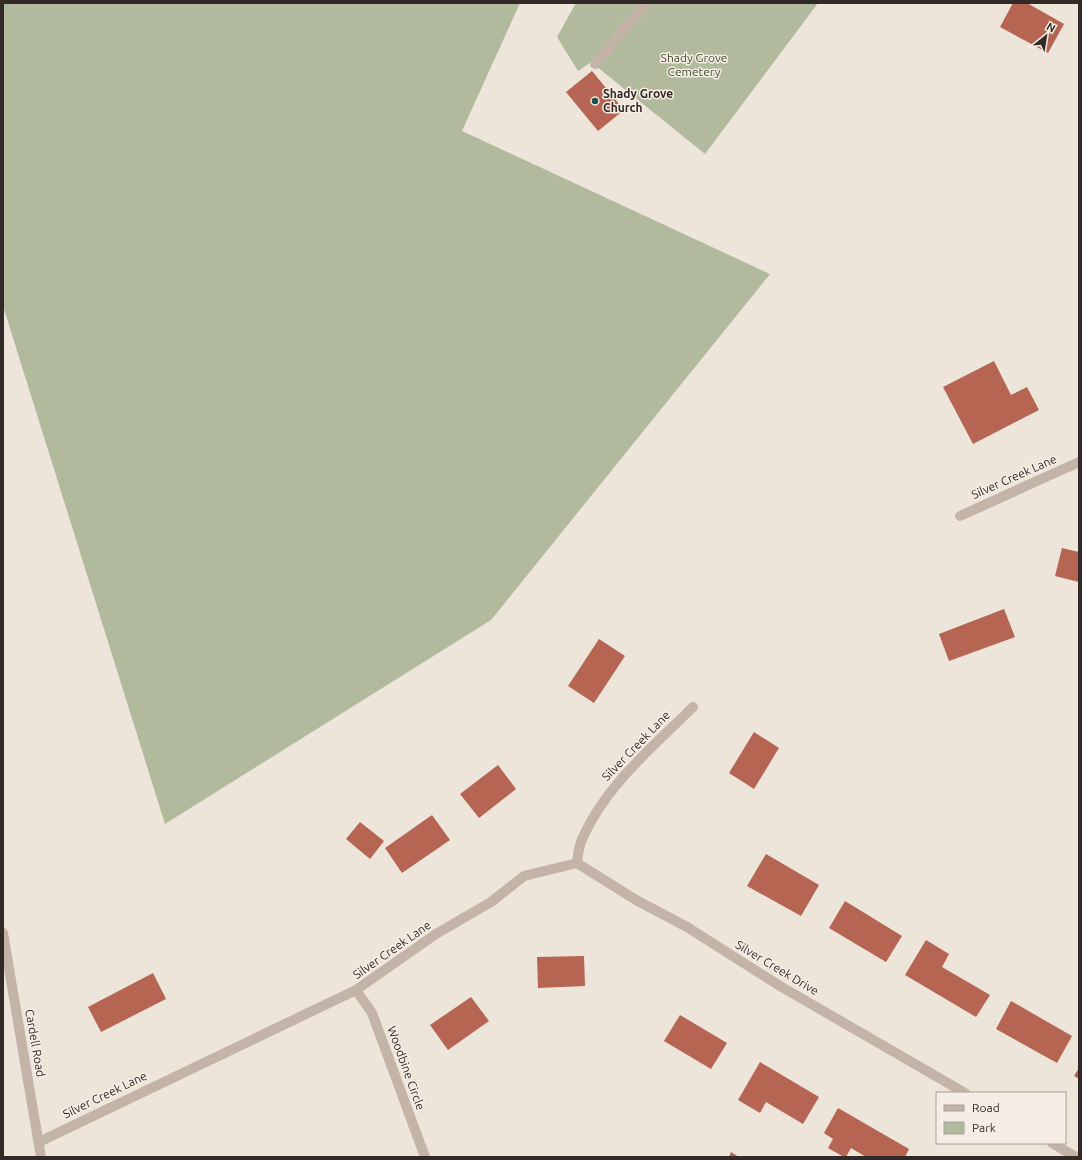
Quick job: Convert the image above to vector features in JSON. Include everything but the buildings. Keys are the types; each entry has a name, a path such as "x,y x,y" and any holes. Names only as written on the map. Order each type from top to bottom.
{"street":[{"path":"595,64 646,3"},
{"name":"Silver Creek Lane","path":"960,516 1079,462"},
{"name":"Silver Creek Lane","path":"39,1142 356,990 436,934 491,902 524,876 577,863 582,838 608,794 632,766 693,707"},
{"name":"Silver Creek Drive","path":"577,863 636,900 687,927 780,986 963,1092"},
{"name":"Cardell Road","path":"3,933 41,1157"},
{"name":"Woodbine Circle","path":"356,990 372,1013 425,1157"},
{"path":"1054,1144 1076,1157"}],"green space":[{"path":"3,3 520,3 462,131 770,274 491,620 165,824 3,306"},
{"name":"Shady Grove Cemetery","path":"576,3 818,3 705,154 591,62 578,71 557,37"}],"place":[{"name":"Shady Grove Church","path":"595,101"}]}
